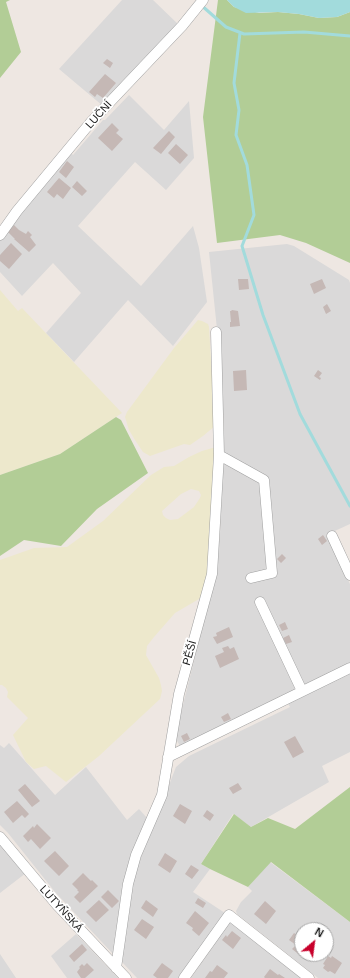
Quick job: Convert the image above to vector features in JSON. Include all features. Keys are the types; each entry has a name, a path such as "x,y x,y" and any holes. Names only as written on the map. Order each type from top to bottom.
{"street":[{"name":"LUČNÍ","path":"0,235 17,211 91,122 182,26 203,0"},
{"name":"PĚŠÍ","path":"116,968 128,884 136,855 162,795 179,694 212,574 219,455 216,332"},
{"path":"219,455 264,480 272,573 251,578"},
{"path":"332,536 350,575"},
{"path":"260,602 302,691"},
{"path":"168,757 350,668"},
{"name":"LUTYŇSKÁ","path":"0,837 57,905 126,978"},
{"path":"184,978 229,915 309,978"}],"shaded area":[{"path":"122,0 153,0 180,26 103,106 59,69"},
{"path":"129,95 164,130 189,101 194,158 166,190 135,162 78,226 141,286 193,226 199,248 207,302 173,346 128,300 74,362 46,333 81,293 53,263 22,296 0,272 0,239 69,151 73,155 103,120 105,120"},
{"path":"287,244 294,246 349,280 350,283 350,524 326,535 350,584 350,752 322,766 329,782 251,827 233,814 201,864 210,869 193,892 225,913 179,978 137,978 122,962 134,875 176,767 189,756 290,707 284,697 181,748 175,737 215,576 220,533 224,426 218,339 209,252"},
{"path":"0,290 18,311 22,308 122,413 60,454 0,475"},
{"path":"198,320 208,324 209,327 215,426 190,445 184,444 150,456 143,452 135,440 129,430 125,417 127,412 174,348"},
{"path":"216,447 207,582 199,599 175,613 147,646 146,655 159,678 161,685 162,691 160,699 99,756 66,782 46,766 34,769 26,762 13,735 28,718 7,697 8,692 6,688 0,685 0,560 34,548 67,547 103,521 151,475 164,467 174,466 202,451","holes":["191,489 199,491 201,495 194,507 178,519 170,520 163,515 162,511 181,494"]},
{"path":"9,743 55,795 86,767 127,820 139,809 147,818 114,955 55,892 0,825 0,745 4,748"},
{"path":"1,844 26,873 0,893 0,845"},
{"path":"270,862 350,922 350,978 318,978 298,962 334,962 334,922 294,922 294,959 237,914 236,911 241,902 252,891 248,887"},
{"path":"229,923 234,923 301,978 191,978"},
{"path":"76,934 118,978 67,978 51,956"},
{"path":"0,954 16,978 0,978"}],"green space":[{"path":"0,0 10,0 6,2 21,52 0,78"},
{"path":"218,0 227,0 234,7 259,13 278,12 319,18 337,17 350,12 350,263 306,243 280,235 217,243 203,117"},
{"path":"116,417 121,420 148,473 97,509 61,546 24,540 0,556 0,475 60,454"},
{"path":"350,787 350,922 271,862 248,887 201,864 234,814 251,827 268,818 295,829"}],"water":[{"path":"227,0 350,0 350,12 337,17 319,18 278,12 246,13 234,7"}],"building":[{"path":"107,59 113,63 110,68 103,63"},
{"path":"105,74 116,83 103,98 97,94 95,97 89,92"},
{"path":"112,123 119,130 116,133 123,139 112,151 98,138"},
{"path":"169,131 175,137 161,154 153,148"},
{"path":"176,144 188,155 180,164 168,153"},
{"path":"67,161 74,167 66,178 59,172"},
{"path":"59,178 71,188 63,199 57,194 54,198 47,192"},
{"path":"77,181 87,191 82,196 72,187"},
{"path":"14,225 26,234 28,231 32,235 30,237 36,245 29,252 8,232"},
{"path":"11,243 22,254 9,269 0,261 0,255"},
{"path":"238,279 248,279 249,289 239,290"},
{"path":"322,279 326,288 314,294 310,284"},
{"path":"327,304 331,311 326,314 323,307"},
{"path":"230,311 238,311 240,326 230,327"},
{"path":"246,370 247,390 234,391 233,371"},
{"path":"318,370 322,373 319,377 321,378 320,380 314,376"},
{"path":"323,535 327,541 322,545 318,539"},
{"path":"282,554 286,558 281,563 277,559"},
{"path":"285,622 288,629 282,631 279,625"},
{"path":"229,627 233,637 217,644 213,637 217,636 216,633"},
{"path":"289,635 292,642 286,644 283,638"},
{"path":"228,646 230,649 234,647 239,659 220,668 215,656 224,652 222,648"},
{"path":"228,713 231,719 224,722 221,717"},
{"path":"187,733 190,739 184,742 181,736"},
{"path":"295,736 304,752 293,758 284,742"},
{"path":"238,783 242,789 233,794 229,788"},
{"path":"25,784 40,801 32,807 18,790"},
{"path":"17,801 29,814 25,818 22,815 13,823 4,812"},
{"path":"180,804 192,811 185,824 173,816"},
{"path":"207,810 214,815 210,821 203,816"},
{"path":"37,824 51,838 40,849 31,839 28,842 23,836"},
{"path":"55,851 69,866 59,876 44,861"},
{"path":"165,853 177,861 170,873 158,865"},
{"path":"191,865 199,870 192,879 185,874"},
{"path":"83,873 98,886 80,903 74,897 79,892 72,884"},
{"path":"108,890 119,901 112,908 101,897"},
{"path":"198,898 206,903 203,908 195,903"},
{"path":"99,900 109,910 96,922 86,912"},
{"path":"146,900 158,909 153,917 141,908"},
{"path":"265,901 276,911 266,924 254,914"},
{"path":"195,911 209,923 199,936 192,930 193,928 186,923"},
{"path":"142,919 154,927 146,939 134,930"},
{"path":"232,931 241,938 233,949 222,940"},
{"path":"294,933 294,944 289,940"},
{"path":"82,944 87,950 74,962 69,956"},
{"path":"334,957 342,963 335,974 330,971 328,972 323,968 325,965 323,964 324,962 334,962"},
{"path":"87,963 94,970 85,978 81,978 77,972 80,968 79,967 82,964 84,966"},
{"path":"162,963 173,971 168,978 157,978 153,975"},
{"path":"217,965 228,973 224,978 205,978 210,971 212,972"},
{"path":"270,969 285,978 265,978 264,977"}],"waterway":[{"path":"201,5 226,27 244,34 304,32 350,36"},
{"path":"240,33 234,83 239,110 236,135 247,165 254,215 242,246 263,315 300,414 350,506"}]}
